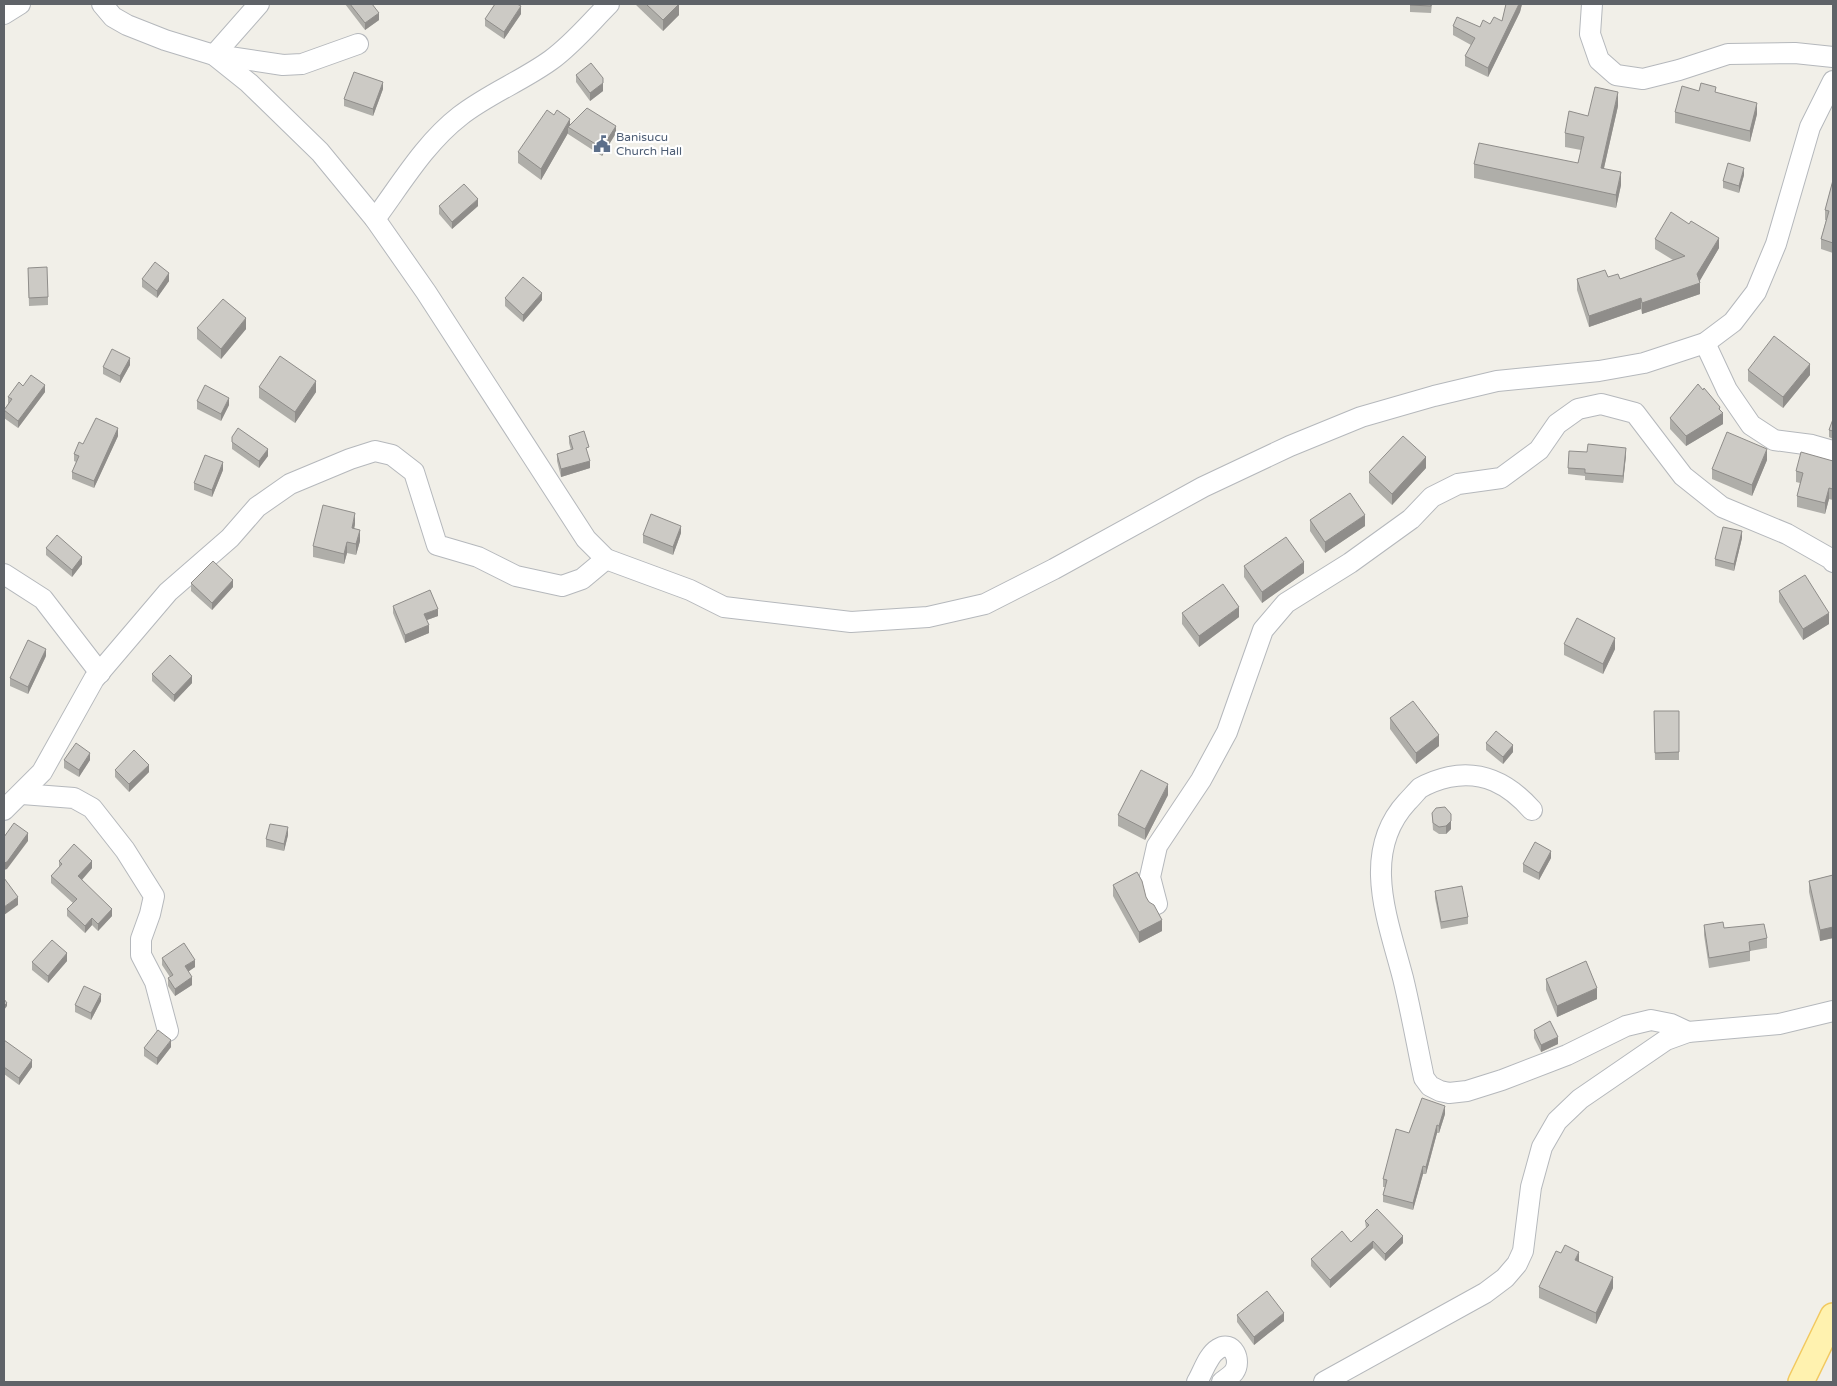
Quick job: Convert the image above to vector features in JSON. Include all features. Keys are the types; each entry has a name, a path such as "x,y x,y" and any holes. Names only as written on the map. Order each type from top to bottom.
{"main road":[{"path":"1801,1382 1833,1318"}],"street":[{"path":"4,14 20,4"},
{"path":"102,4 113,17 127,26 214,55 283,65 302,64 358,44"},
{"path":"214,55 259,4"},
{"path":"375,219 432,142 459,117 486,98 551,60 576,38 609,4"},
{"path":"1592,4 1590,34 1599,60 1616,75 1643,79 1679,70 1728,54 1795,53 1833,57"},
{"path":"214,55 249,83 320,152 375,219 426,292 586,539 606,559 690,590 724,607 851,622 928,617 985,604 1054,569 1202,487 1290,446 1361,417 1434,396 1497,381 1599,371 1644,363 1705,343 1733,322 1756,292 1776,244 1810,127 1833,82"},
{"path":"1705,343 1727,390 1751,425 1774,440 1812,445 1833,452"},
{"path":"1157,904 1150,877 1157,846 1201,780 1226,732 1263,630 1286,603 1350,563 1411,519 1432,498 1458,484 1501,478 1539,450 1557,424 1578,409 1601,404 1635,413 1683,476 1722,507 1787,534 1831,559 1833,562"},
{"path":"4,810 42,772 94,679 168,592 230,538 257,507 290,484 350,459 375,451 392,455 414,472 437,545 478,557 516,576 562,586 582,579 606,559"},
{"path":"4,574 44,600 100,674"},
{"path":"1532,810 1518,794 1496,781 1471,775 1448,777 1420,789 1399,811 1385,840 1380,869 1383,903 1403,980 1424,1078 1430,1086 1449,1094 1502,1080 1567,1055 1626,1026 1651,1020 1671,1024 1688,1032"},
{"path":"22,794 74,798 92,808 115,838 154,896 141,939 141,955 155,982 168,1031"},
{"path":"1324,1382 1485,1293 1505,1278 1517,1264 1523,1251 1531,1187 1542,1147 1557,1121 1580,1099 1666,1040 1688,1032 1779,1024 1833,1011"},
{"path":"1197,1382 1216,1350 1228,1347 1236,1354 1237,1362 1235,1371 1222,1382"}],"building":[{"path":"350,4 372,4 379,13 365,23"},
{"path":"495,4 517,4 521,6 504,32 485,19"},
{"path":"646,4 679,4 663,20"},
{"path":"1431,4 1431,6 1410,5"},
{"path":"1506,4 1519,4 1488,68 1465,56 1475,38 1453,26 1457,17 1480,27 1483,20 1490,24 1494,17 1502,21"},
{"path":"591,63 603,78 603,83 590,93 576,75"},
{"path":"354,72 383,82 373,109 344,99"},
{"path":"1701,83 1716,87 1715,92 1757,103 1750,131 1675,112 1682,86 1699,91"},
{"path":"1595,87 1618,92 1601,168 1621,172 1616,195 1474,164 1479,143 1578,163 1584,137 1565,133 1569,111 1588,116"},
{"path":"587,108 616,126 602,148 568,127"},
{"path":"547,110 554,115 557,110 570,119 541,169 518,152"},
{"path":"1728,163 1744,168 1739,186 1723,181"},
{"path":"1833,180 1833,243 1821,239 1829,211 1825,210"},
{"path":"464,184 478,199 452,222 439,206"},
{"path":"1671,212 1689,224 1691,221 1719,238 1697,274 1700,283 1642,303 1641,298 1589,316 1577,279 1605,270 1608,277 1618,274 1620,279 1685,256 1655,239"},
{"path":"155,262 169,273 157,291 142,279"},
{"path":"47,267 48,297 29,298 28,268"},
{"path":"523,277 542,293 523,315 505,298"},
{"path":"223,299 246,318 221,349 197,328"},
{"path":"1774,336 1810,364 1783,397 1748,370"},
{"path":"112,349 130,358 120,376 103,367"},
{"path":"280,356 316,381 295,412 259,387"},
{"path":"31,375 45,385 18,421 4,410 12,399 8,397 19,382 23,386"},
{"path":"1698,384 1703,390 1704,388 1723,413 1686,436 1670,418"},
{"path":"205,385 229,398 221,414 197,401"},
{"path":"96,418 118,428 94,481 72,472 79,456 74,454 79,442 83,444"},
{"path":"1833,419 1833,431 1829,430"},
{"path":"238,428 268,449 259,461 232,442 232,437"},
{"path":"584,431 589,447 586,448 590,461 561,469 557,454 573,449 569,436"},
{"path":"1727,432 1767,449 1752,485 1712,469"},
{"path":"1403,436 1426,457 1392,494 1369,472"},
{"path":"1588,444 1626,448 1623,476 1585,473 1585,469 1568,468 1569,451 1587,452"},
{"path":"1801,452 1833,461 1833,489 1829,488 1825,503 1797,496 1803,473 1796,471"},
{"path":"205,455 223,462 212,490 194,483"},
{"path":"1350,493 1365,515 1325,542 1310,520"},
{"path":"323,505 355,513 352,528 360,530 356,544 347,542 344,554 313,546"},
{"path":"651,514 681,526 673,547 643,535"},
{"path":"1723,527 1742,531 1734,564 1715,559"},
{"path":"57,535 82,557 72,570 46,548"},
{"path":"1286,537 1304,562 1262,592 1244,566"},
{"path":"213,561 233,580 212,603 191,583"},
{"path":"1805,575 1829,613 1803,629 1779,591"},
{"path":"1223,584 1239,607 1199,636 1182,613"},
{"path":"430,590 438,609 424,614 429,625 405,635 393,606"},
{"path":"1577,618 1615,638 1603,664 1564,644"},
{"path":"28,640 46,649 28,687 10,678"},
{"path":"170,655 192,676 174,695 152,674"},
{"path":"1413,701 1439,735 1416,753 1390,718"},
{"path":"1654,711 1679,711 1679,752 1655,753"},
{"path":"1496,731 1513,745 1503,757 1486,743"},
{"path":"76,743 90,753 79,770 64,760"},
{"path":"134,750 149,765 129,784 115,770"},
{"path":"1141,770 1168,784 1145,829 1118,815"},
{"path":"1445,807 1451,814 1451,821 1446,826 1439,827 1433,823 1432,813 1436,808"},
{"path":"14,823 28,833 7,862 4,863 4,837"},
{"path":"270,824 288,827 284,844 266,839"},
{"path":"1535,842 1551,851 1539,873 1523,864"},
{"path":"74,844 92,861 78,876 112,909 98,924 92,918 85,926 67,909 77,899 51,876 62,864 59,861"},
{"path":"1137,872 1142,881 1146,897 1154,905 1162,920 1139,932 1113,885"},
{"path":"1833,875 1833,927 1820,930 1809,881"},
{"path":"4,878 18,897 4,907"},
{"path":"1462,886 1468,917 1441,922 1435,891"},
{"path":"1723,922 1724,928 1764,924 1767,938 1749,942 1750,951 1709,958 1704,925"},
{"path":"52,940 67,953 48,976 32,962"},
{"path":"184,943 195,960 185,966 192,977 175,989 168,978 173,975 162,958"},
{"path":"1586,961 1597,988 1557,1006 1546,979"},
{"path":"84,986 101,994 91,1013 75,1005"},
{"path":"1550,1021 1558,1037 1541,1045 1534,1030"},
{"path":"158,1030 171,1040 157,1058 144,1048"},
{"path":"4,1040 32,1060 19,1078 4,1067"},
{"path":"1422,1098 1445,1106 1439,1126 1437,1125 1426,1167 1423,1166 1413,1203 1383,1195 1387,1180 1383,1179 1396,1129 1409,1133"},
{"path":"1377,1209 1403,1236 1385,1254 1373,1241 1330,1280 1311,1259 1342,1231 1351,1242 1369,1225 1365,1221"},
{"path":"1565,1245 1579,1252 1575,1260 1613,1277 1596,1313 1539,1287 1556,1251 1561,1253"},
{"path":"1267,1291 1284,1313 1254,1337 1237,1315"}],"place":[{"name":"Banisucu Church Hall","path":"602,144"}]}
